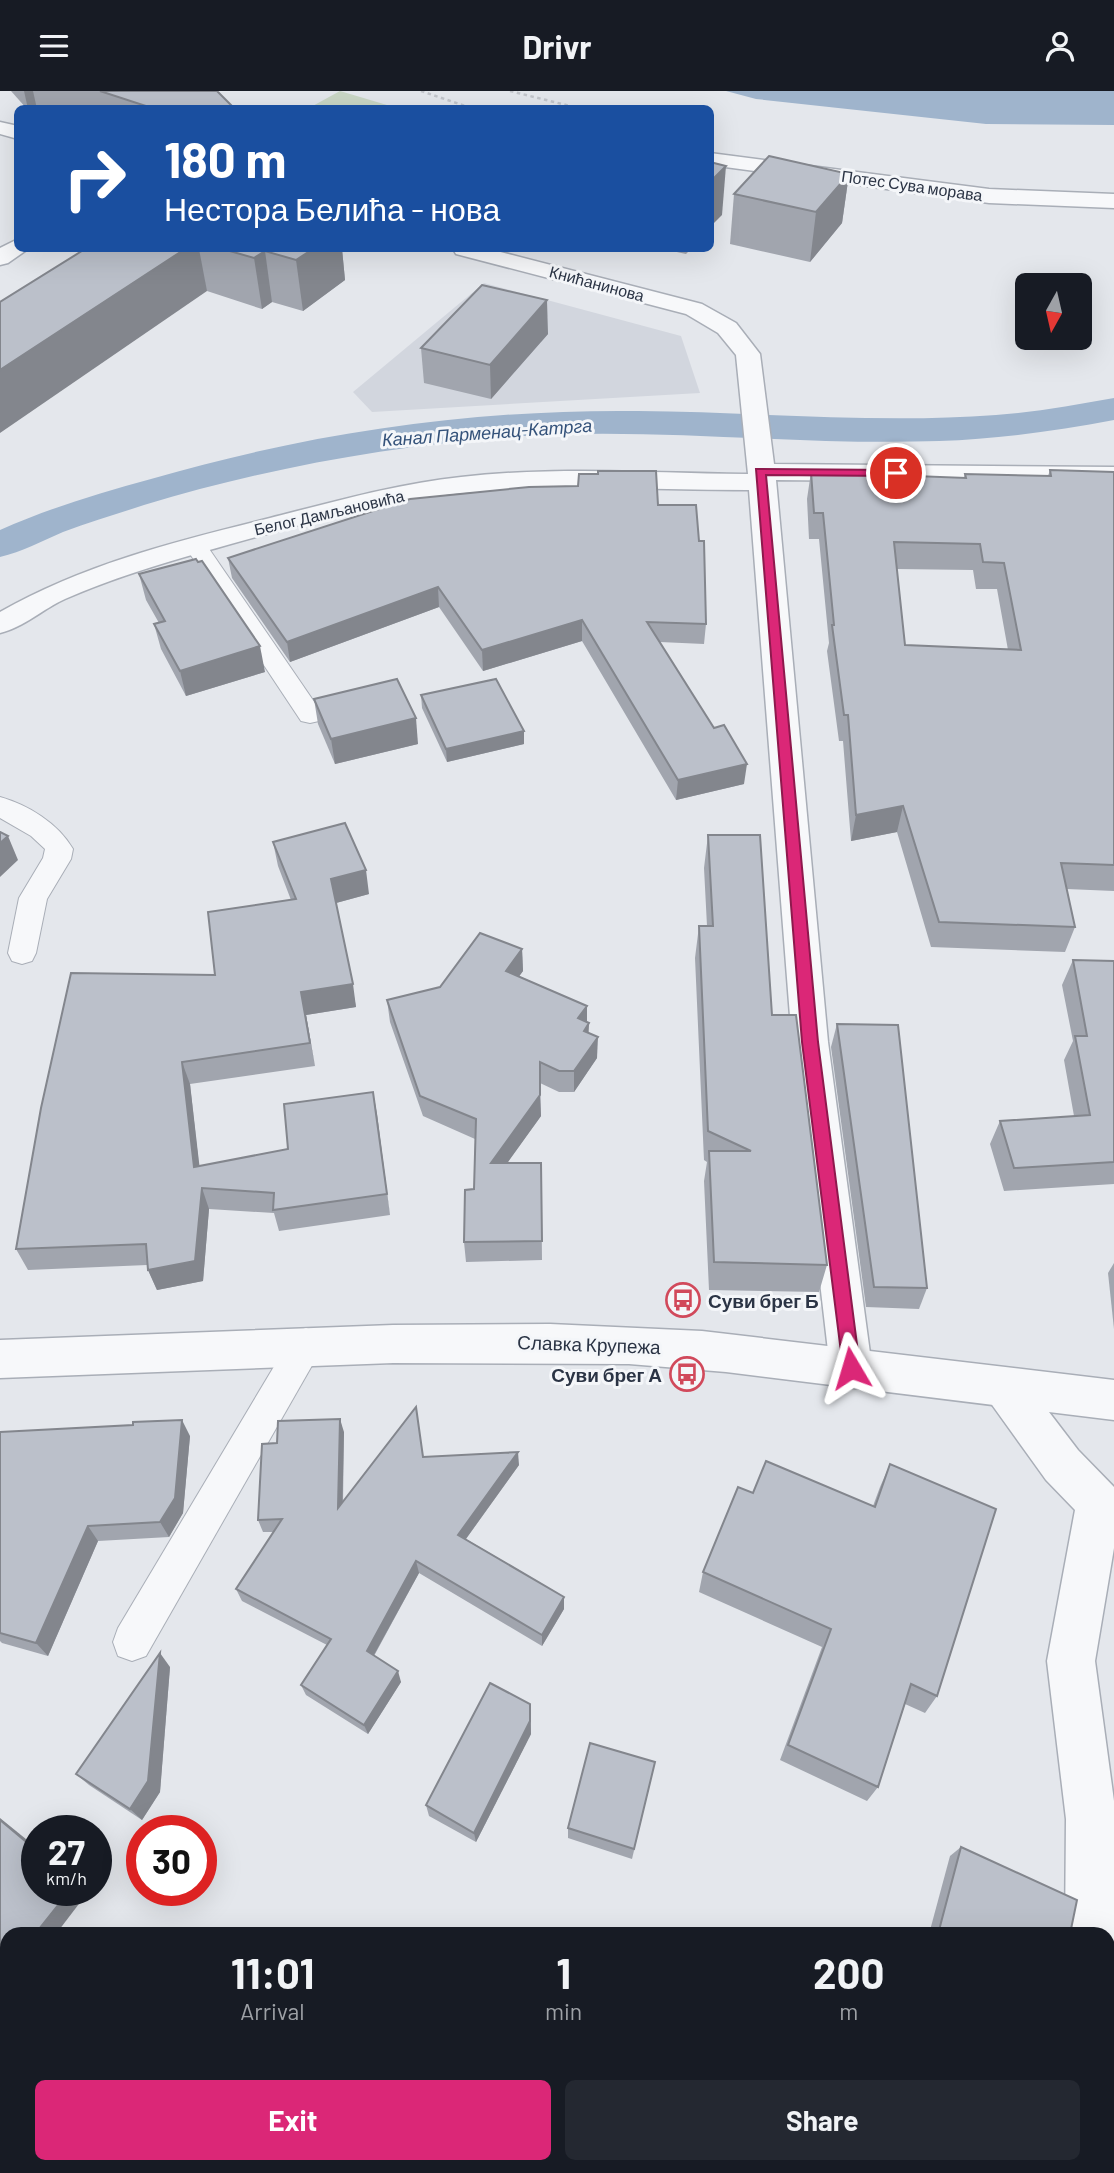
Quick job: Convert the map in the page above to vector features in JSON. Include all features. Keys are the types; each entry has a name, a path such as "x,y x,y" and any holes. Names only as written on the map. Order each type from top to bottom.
{"street":[{"name":"Потес Сува морава","path":"714,160 989,196 1114,201"},
{"name":"Книћанинова","path":"476,252 694,309 727,328 748,354 758,452"},
{"name":"Белог Дамљановића","path":"0,624 54,593 195,545 380,498 462,485 533,481 758,452 1114,475"},
{"path":"758,452 810,1042 851,1368"},
{"name":"Славка Крупежа","path":"0,1359 436,1341 629,1345 713,1350 1114,1400"},
{"path":"1005,1388 1062,1465 1107,1511 1071,1661 1091,1819 1091,1927"}],"lane":[{"path":"195,545 310,715"},
{"path":"0,806 41,829 54,840 59,849 57,859 33,898 22,953"},
{"path":"132,1642 306,1345"}],"path":[{"path":"421,91 462,105"},
{"path":"510,91 566,105"}],"shaded area":[{"path":"484,283 681,336 700,393 372,412 353,392"}],"green space":[{"path":"340,91 387,105 314,105"}],"water":[{"path":"726,91 1114,91 1114,125 986,124 756,99"}],"building":[{"path":"100,91 217,91 231,105 143,105"},
{"path":"769,156 849,174 816,212 734,194"},
{"path":"714,163 726,166 714,178"},
{"path":"80,252 180,252 0,370 0,302"},
{"path":"233,252 263,252 254,258"},
{"path":"268,252 308,252 296,260"},
{"path":"482,285 547,300 490,365 421,348"},
{"path":"1050,470 1114,472 1114,865 1061,863 1075,927 939,922 903,806 856,815 848,715 844,715 832,625 823,513 814,513 811,472 966,478 965,474 1051,476","holes":["894,542 980,544 983,562 1004,563 1021,650 905,645"]},
{"path":"598,471 656,471 658,505 696,505 699,541 704,541 706,624 647,622 714,728 724,725 747,764 678,780 582,620 482,650 438,587 287,642 228,558 410,499 529,487 578,486 579,474 598,474"},
{"path":"196,559 198,562 202,561 260,646 180,671 154,624 165,621 139,574"},
{"path":"397,679 416,718 331,739 314,699"},
{"path":"496,679 524,731 446,749 421,695"},
{"path":"345,823 366,870 331,879 353,984 301,992 310,1043 182,1062 194,1167 288,1149 284,1104 373,1092 387,1194 273,1210 274,1193 202,1188 195,1261 148,1270 146,1244 16,1249 41,1108 71,973 215,975 208,912 296,899 273,842"},
{"path":"0,832 8,836 0,843"},
{"path":"708,835 760,835 772,1015 796,1015 827,1265 714,1262 709,1151 751,1151 708,1131 699,926 713,926"},
{"path":"480,933 522,949 506,971 587,1006 578,1018 589,1023 584,1031 598,1037 574,1071 559,1071 540,1062 540,1095 491,1163 541,1163 542,1241 464,1242 465,1190 474,1189 476,1119 420,1096 387,1000 440,987"},
{"path":"1073,960 1114,961 1114,1162 1014,1168 1000,1121 1090,1115 1075,1036 1087,1036"},
{"path":"837,1024 898,1025 927,1288 874,1287"},
{"path":"416,1407 423,1457 518,1452 458,1535 564,1597 542,1635 416,1561 367,1651 398,1671 364,1725 301,1685 331,1639 236,1589 282,1519 258,1520 262,1444 277,1443 278,1421 340,1419 338,1508"},
{"path":"182,1420 175,1498 160,1522 88,1526 36,1643 0,1633 0,1432"},
{"path":"766,1461 875,1507 890,1464 996,1509 937,1696 911,1684 878,1787 788,1745 831,1629 703,1572 738,1487 753,1493"},
{"path":"160,1653 148,1781 130,1809 76,1774"},
{"path":"490,1683 530,1704 530,1721 474,1833 426,1805"},
{"path":"590,1743 655,1762 634,1849 568,1828"},
{"path":"0,1820 21,1838 21,1906 57,1906 41,1927 0,1927"},
{"path":"961,1847 1077,1900 1071,1927 940,1927"}],"waterway":[{"name":"Канал Парменац-Катрга","path":"0,545 82,512 194,478 319,450 446,431 638,422 877,430 937,429 997,427 1114,409"}],"place":[{"name":"Суви брег Б","path":"683,1300"},
{"name":"Суви брег А","path":"687,1374"}],"route":[{"path":"851,1368 810,1042 760,472 896,473"}]}
